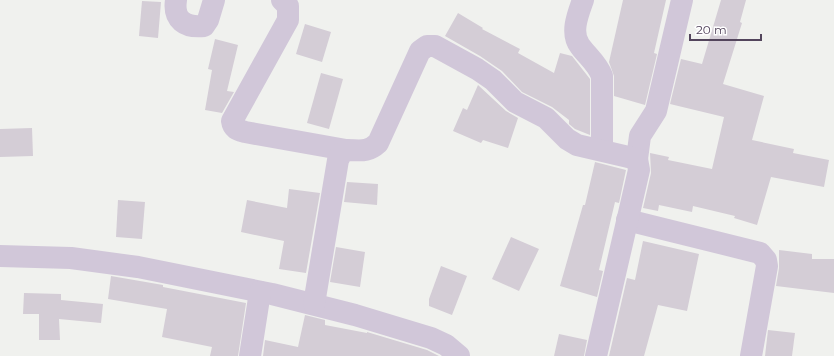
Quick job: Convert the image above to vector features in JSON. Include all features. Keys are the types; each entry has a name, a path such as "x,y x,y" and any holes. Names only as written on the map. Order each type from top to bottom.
{"street":[{"path":"176,0 174,11 177,18 183,22 198,27 204,26 208,20 214,0"},
{"path":"282,0 288,6 288,20 232,121 232,125 235,128 245,132 346,150 362,152 372,150 378,144 420,51 427,46 435,46 477,69 493,80 515,102 546,118 567,139 577,144 637,159"},
{"path":"583,0 575,26 576,37 579,45 599,67 602,76 602,150"},
{"path":"596,356 639,170 637,159 640,136 656,111 682,0"},
{"path":"314,304 338,160 341,154 346,150"},
{"path":"627,220 760,253 766,260 767,266 751,356"},
{"path":"0,256 71,258 138,267 260,292 355,315 431,338 446,345 459,356"},
{"path":"250,356 260,292"}],"building":[{"path":"623,0 666,0 654,53 657,54 645,105 614,96 614,76 609,62"},
{"path":"721,0 746,0 740,22 742,23 723,84 764,96 752,140 794,149 793,153 829,160 824,187 771,177 757,225 734,218 735,216 693,206 692,212 659,205 658,211 643,208 651,173 650,153 669,157 668,160 712,169 724,117 670,104 681,59 702,64"},
{"path":"142,1 161,2 158,38 139,36"},
{"path":"458,13 483,28 482,29 520,49 518,53 554,73 560,53 572,56 590,79 590,135 575,129 569,124 569,120 552,107 522,92 502,71 480,56 445,36"},
{"path":"305,24 331,32 322,62 296,54"},
{"path":"215,39 238,45 227,91 234,92 222,113 205,110 212,70 208,69"},
{"path":"321,73 343,79 329,129 307,123"},
{"path":"478,85 506,111 518,118 508,148 483,140 481,143 453,131 463,108 467,110"},
{"path":"32,128 33,156 0,157 0,129"},
{"path":"595,162 626,170 619,203 615,202 599,270 603,271 597,297 560,286 583,205 585,205"},
{"path":"347,182 378,184 377,205 344,202"},
{"path":"289,189 320,193 306,273 279,269 284,241 241,232 247,200 287,208"},
{"path":"118,200 145,202 142,239 116,237"},
{"path":"511,237 539,249 519,291 492,279"},
{"path":"643,241 699,254 687,311 658,305 644,356 609,356 627,278 635,280"},
{"path":"336,247 365,252 360,287 330,282"},
{"path":"779,250 812,254 812,259 834,259 834,293 776,286 779,268"},
{"path":"441,266 467,276 452,315 429,306 429,299"},
{"path":"111,276 163,285 163,287 246,303 238,356 210,356 212,347 162,337 167,309 108,299"},
{"path":"24,293 61,294 61,300 103,304 101,323 59,319 60,340 39,340 39,314 23,314"},
{"path":"305,315 325,320 325,325 367,332 427,350 439,356 263,356 265,340 298,347"},
{"path":"768,330 795,333 792,356 765,356"},
{"path":"559,334 587,340 584,356 554,356"}]}
